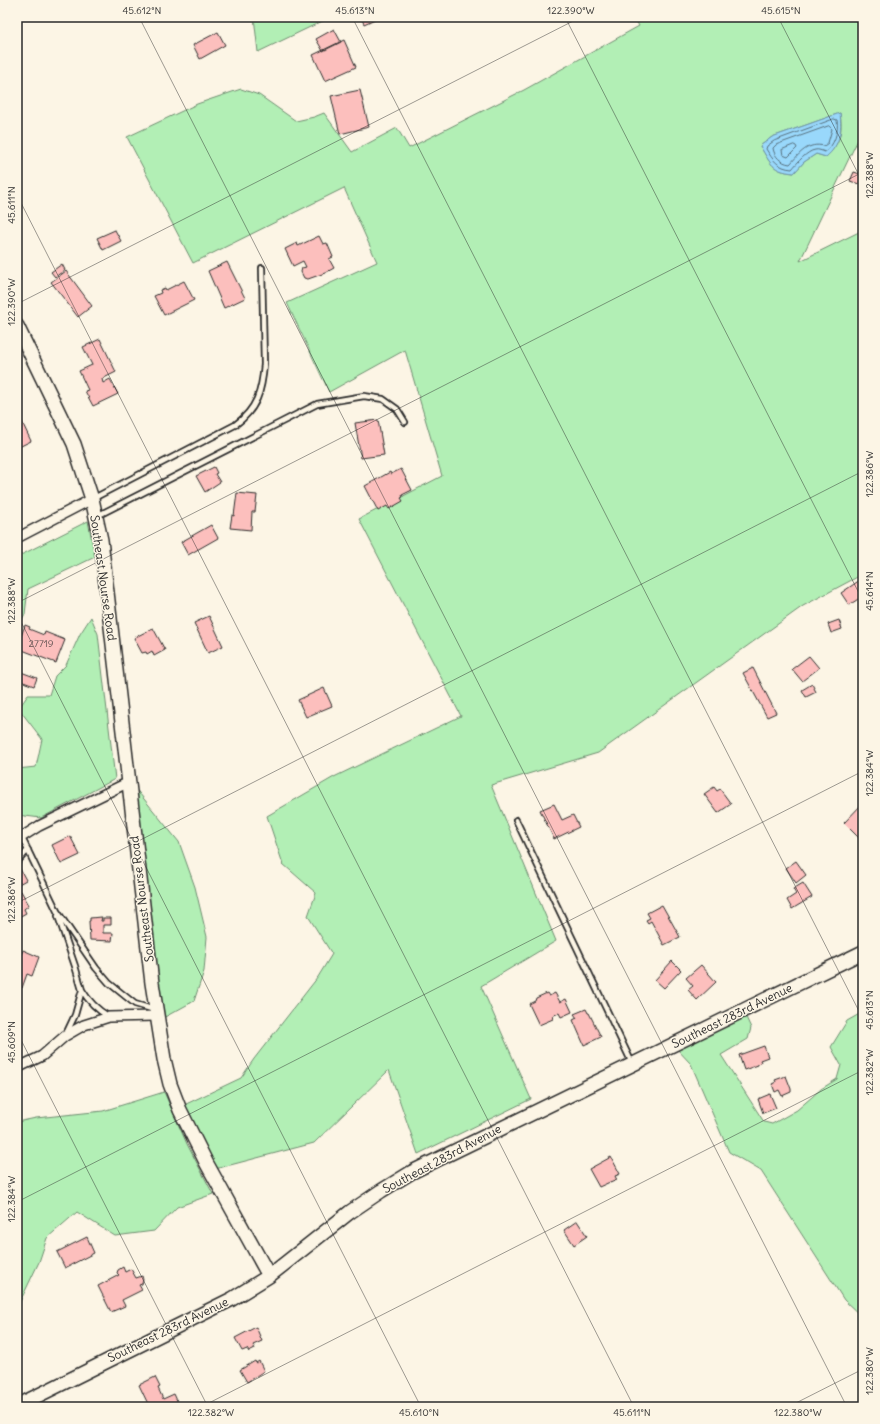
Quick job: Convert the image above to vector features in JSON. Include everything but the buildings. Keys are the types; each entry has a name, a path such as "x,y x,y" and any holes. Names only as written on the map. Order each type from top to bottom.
{"street":[{"name":"Southeast Nourse Road","path":"17,326 74,444 92,499 101,540 156,1013 170,1084 180,1110 207,1164 269,1276"},
{"path":"17,538 92,499"},
{"path":"19,839 39,826 128,782"},
{"name":"Southeast 283rd Avenue","path":"17,1406 232,1299 269,1276 350,1212 412,1172 863,952"},
{"path":"17,1068 42,1056 65,1036 84,1025 109,1017 156,1013"}],"lane":[{"path":"92,499 235,425 251,411 257,399 263,380 262,268"},
{"path":"96,516 317,404 364,396 383,399 397,409 405,422"},
{"path":"516,820 633,1064"},
{"path":"19,839 28,850 57,911 76,966 82,990 90,1002 98,1010 109,1017"},
{"path":"17,862 28,850"},
{"path":"57,911 96,968 109,983 135,1004 156,1013"},
{"path":"65,1036 75,1015 82,990"}],"green space":[{"path":"254,17 331,17 258,52"},
{"path":"634,17 863,17 863,129 800,261 863,230 863,574 803,606 598,753 491,785 556,941 481,986 531,1099 418,1154 389,1070 314,1143 215,1169 184,1105 241,1078 318,977 332,954 308,916 316,893 283,864 267,816 334,777 461,716 359,519 442,476 405,350 329,392 287,303 377,262 344,188 193,263 127,137 197,104 241,89 259,95 296,121 324,113 352,152 397,128 409,148 524,90 639,26","holes":["840,113 841,132 835,147 826,157 816,154 804,162 794,173 787,172 773,166 760,146 772,137"]},
{"path":"88,521 95,557 28,589 25,614 17,628 17,557"},
{"path":"91,617 98,634 115,779 41,818 17,815 17,769 36,767 42,739 19,709 17,709 17,702 19,708 28,695 49,695 55,676 66,665 80,634"},
{"path":"135,788 179,842 195,887 207,937 204,971 194,1001 163,1018"},
{"path":"863,1012 863,1318 844,1300 761,1171 729,1152 691,1064 677,1049 745,1015 751,1028 748,1039 721,1055 764,1122 772,1124 797,1110 821,1089 837,1079 841,1065 831,1047 847,1021"},
{"path":"164,1092 187,1144 213,1194 177,1207 154,1231 115,1236 77,1212 47,1238 39,1262 17,1308 17,1122 36,1118 103,1111"}],"water":[{"path":"840,113 841,126 839,137 831,152 826,157 816,154 804,162 794,173 781,170 773,166 760,146 772,137"}]}
